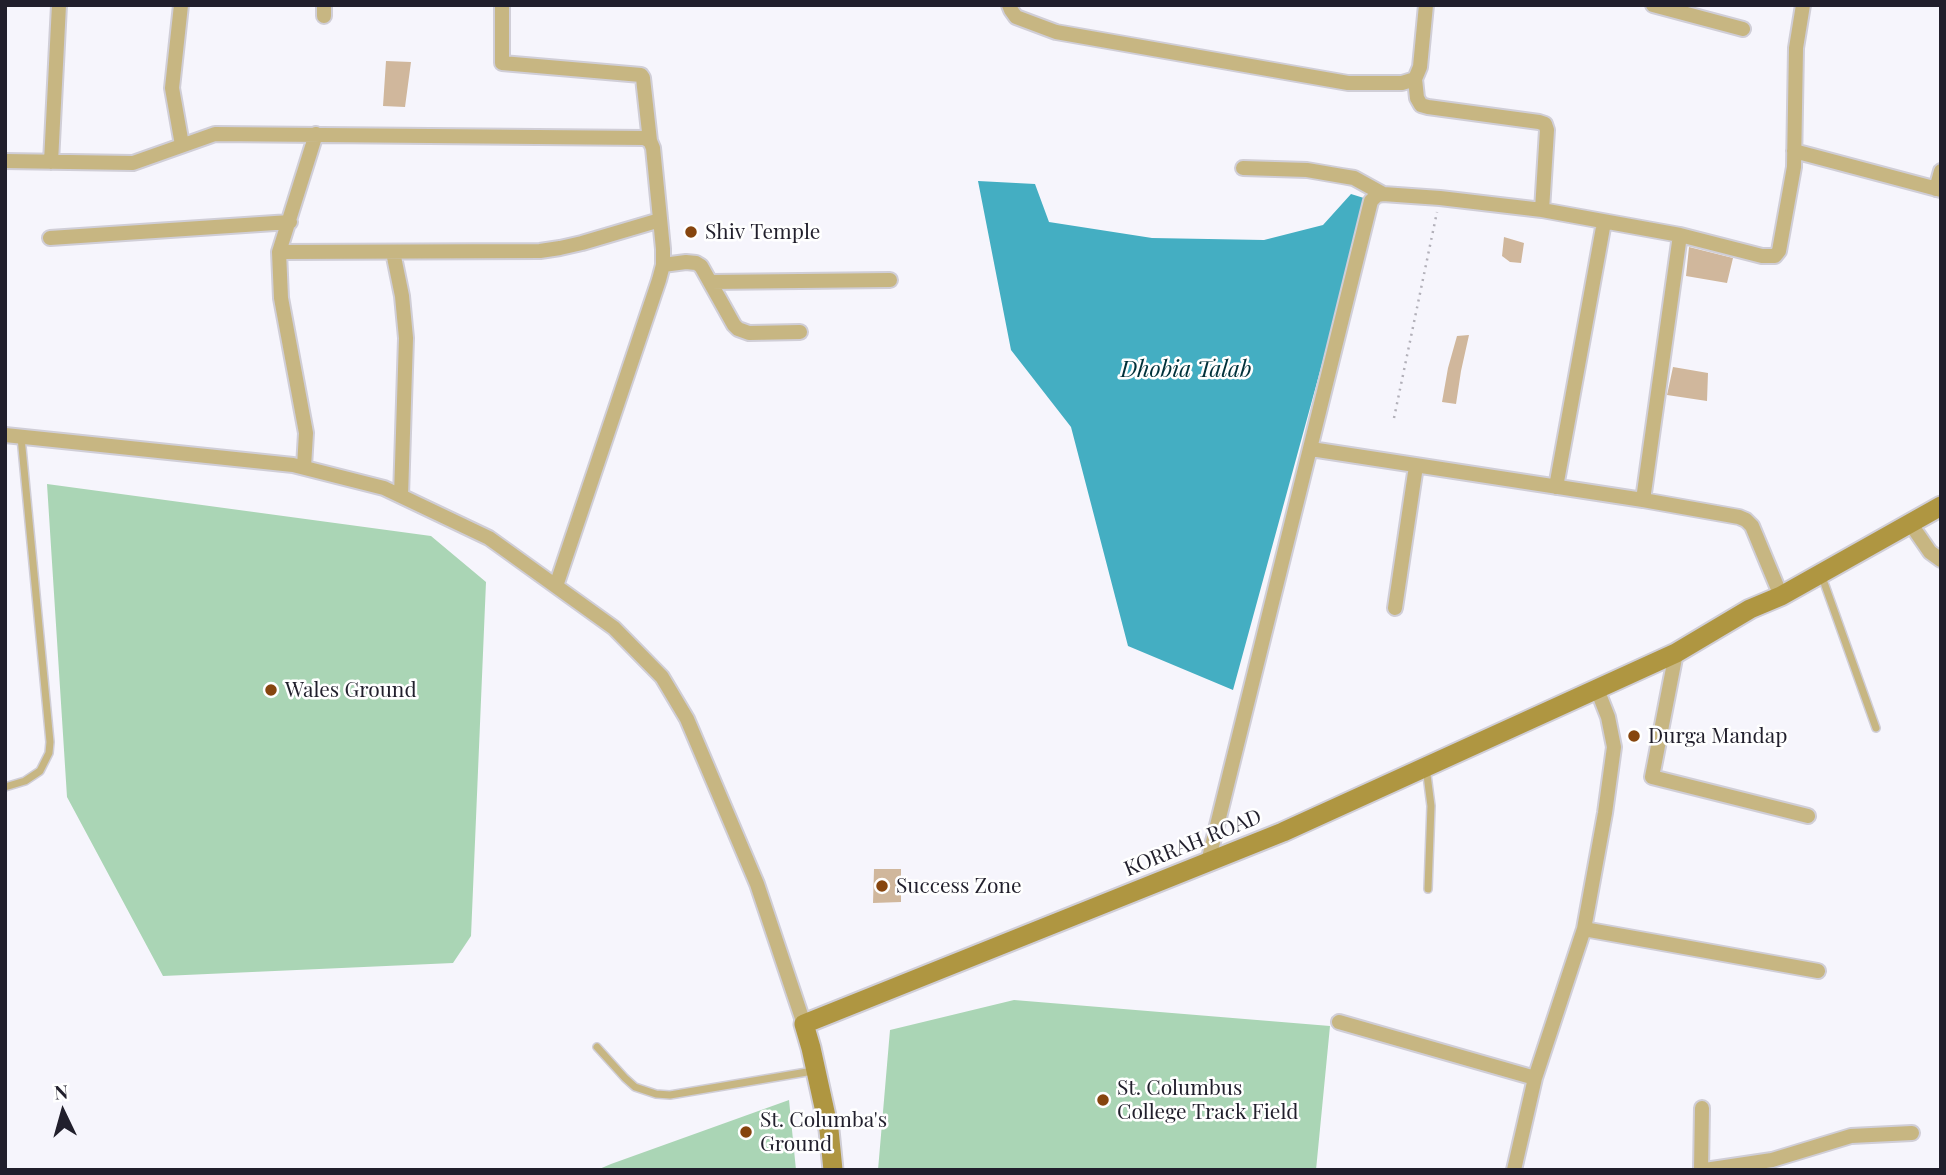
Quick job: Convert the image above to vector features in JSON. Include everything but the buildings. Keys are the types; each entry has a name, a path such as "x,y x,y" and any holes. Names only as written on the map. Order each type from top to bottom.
{"main road":[{"name":"KORRAH ROAD","path":"804,1024 1283,832 1426,767 1676,653 1750,609 1782,596 1941,506"},
{"path":"804,1024 817,1071 834,1170"}],"street":[{"path":"51,162 59,5"},
{"path":"181,5 172,88 182,145"},
{"path":"502,5 502,63 641,75 653,148 660,220 663,265 556,586"},
{"path":"1009,5 1016,17 1056,32 1348,83 1402,83 1415,79"},
{"path":"1426,5 1420,67 1415,79 1417,99 1421,105 1428,107 1545,124 1547,130 1542,210"},
{"path":"1653,5 1743,29"},
{"path":"1243,168 1307,170 1354,178 1383,194 1542,210 1680,235 1772,257 1777,254 1794,167 1796,48 1804,5"},
{"path":"5,161 132,163 215,134 644,138 650,141"},
{"path":"304,467 306,433 281,298 279,252 316,134"},
{"path":"1794,151 1938,190 1941,171"},
{"path":"1208,862 1369,206 1373,198 1383,194"},
{"path":"279,252 513,252 560,248 660,220"},
{"path":"50,238 290,222"},
{"path":"1556,487 1604,222"},
{"path":"1643,500 1680,235"},
{"path":"393,252 402,296 406,338 401,496"},
{"path":"663,265 696,263 705,271 738,330 749,333 800,332"},
{"path":"710,282 890,281"},
{"path":"5,435 293,464 384,488 489,538 614,628 662,677 687,719 757,884 804,1024"},
{"path":"1311,449 1739,517 1752,526 1782,596"},
{"path":"1395,608 1416,466"},
{"path":"1910,523 1930,552 1941,560"},
{"path":"1676,653 1652,777 1808,816"},
{"path":"1514,1170 1535,1078 1584,929 1605,813 1614,747 1613,733 1597,689"},
{"path":"1584,929 1818,971"},
{"path":"1339,1022 1535,1078"},
{"path":"1702,1108 1703,1170 1772,1160 1851,1136 1912,1133"}],"lane":[{"path":"5,787 25,781 40,771 49,753 50,742 21,437"},
{"path":"1821,573 1876,728"},
{"path":"1426,767 1431,806 1428,889"},
{"path":"597,1046 625,1079 635,1087 656,1094 670,1095 817,1071"}],"path":[{"path":"1394,418 1440,198"}],"green space":[{"name":"Wales Ground","path":"47,484 431,536 486,582 471,936 453,963 163,976 67,797"},
{"name":"St. Columbus College Track Field","path":"1014,1000 1330,1026 1316,1170 878,1170 890,1030"},
{"name":"St. Columba's Ground","path":"789,1100 796,1170 597,1170 611,1164"}],"water":[{"name":"Dhobia Talab","path":"978,181 1035,184 1049,222 1152,238 1264,240 1323,225 1351,194 1367,199 1233,690 1128,646 1071,427 1011,350"}],"place":[{"name":"Shiv Temple","path":"691,232"},
{"name":"Wales Ground","path":"271,690"},
{"name":"Durga Mandap","path":"1634,736"},
{"name":"Success Zone","path":"882,886"},
{"name":"St. Columbus College Track Field","path":"1103,1100"},
{"name":"St. Columba's Ground","path":"746,1132"}]}
